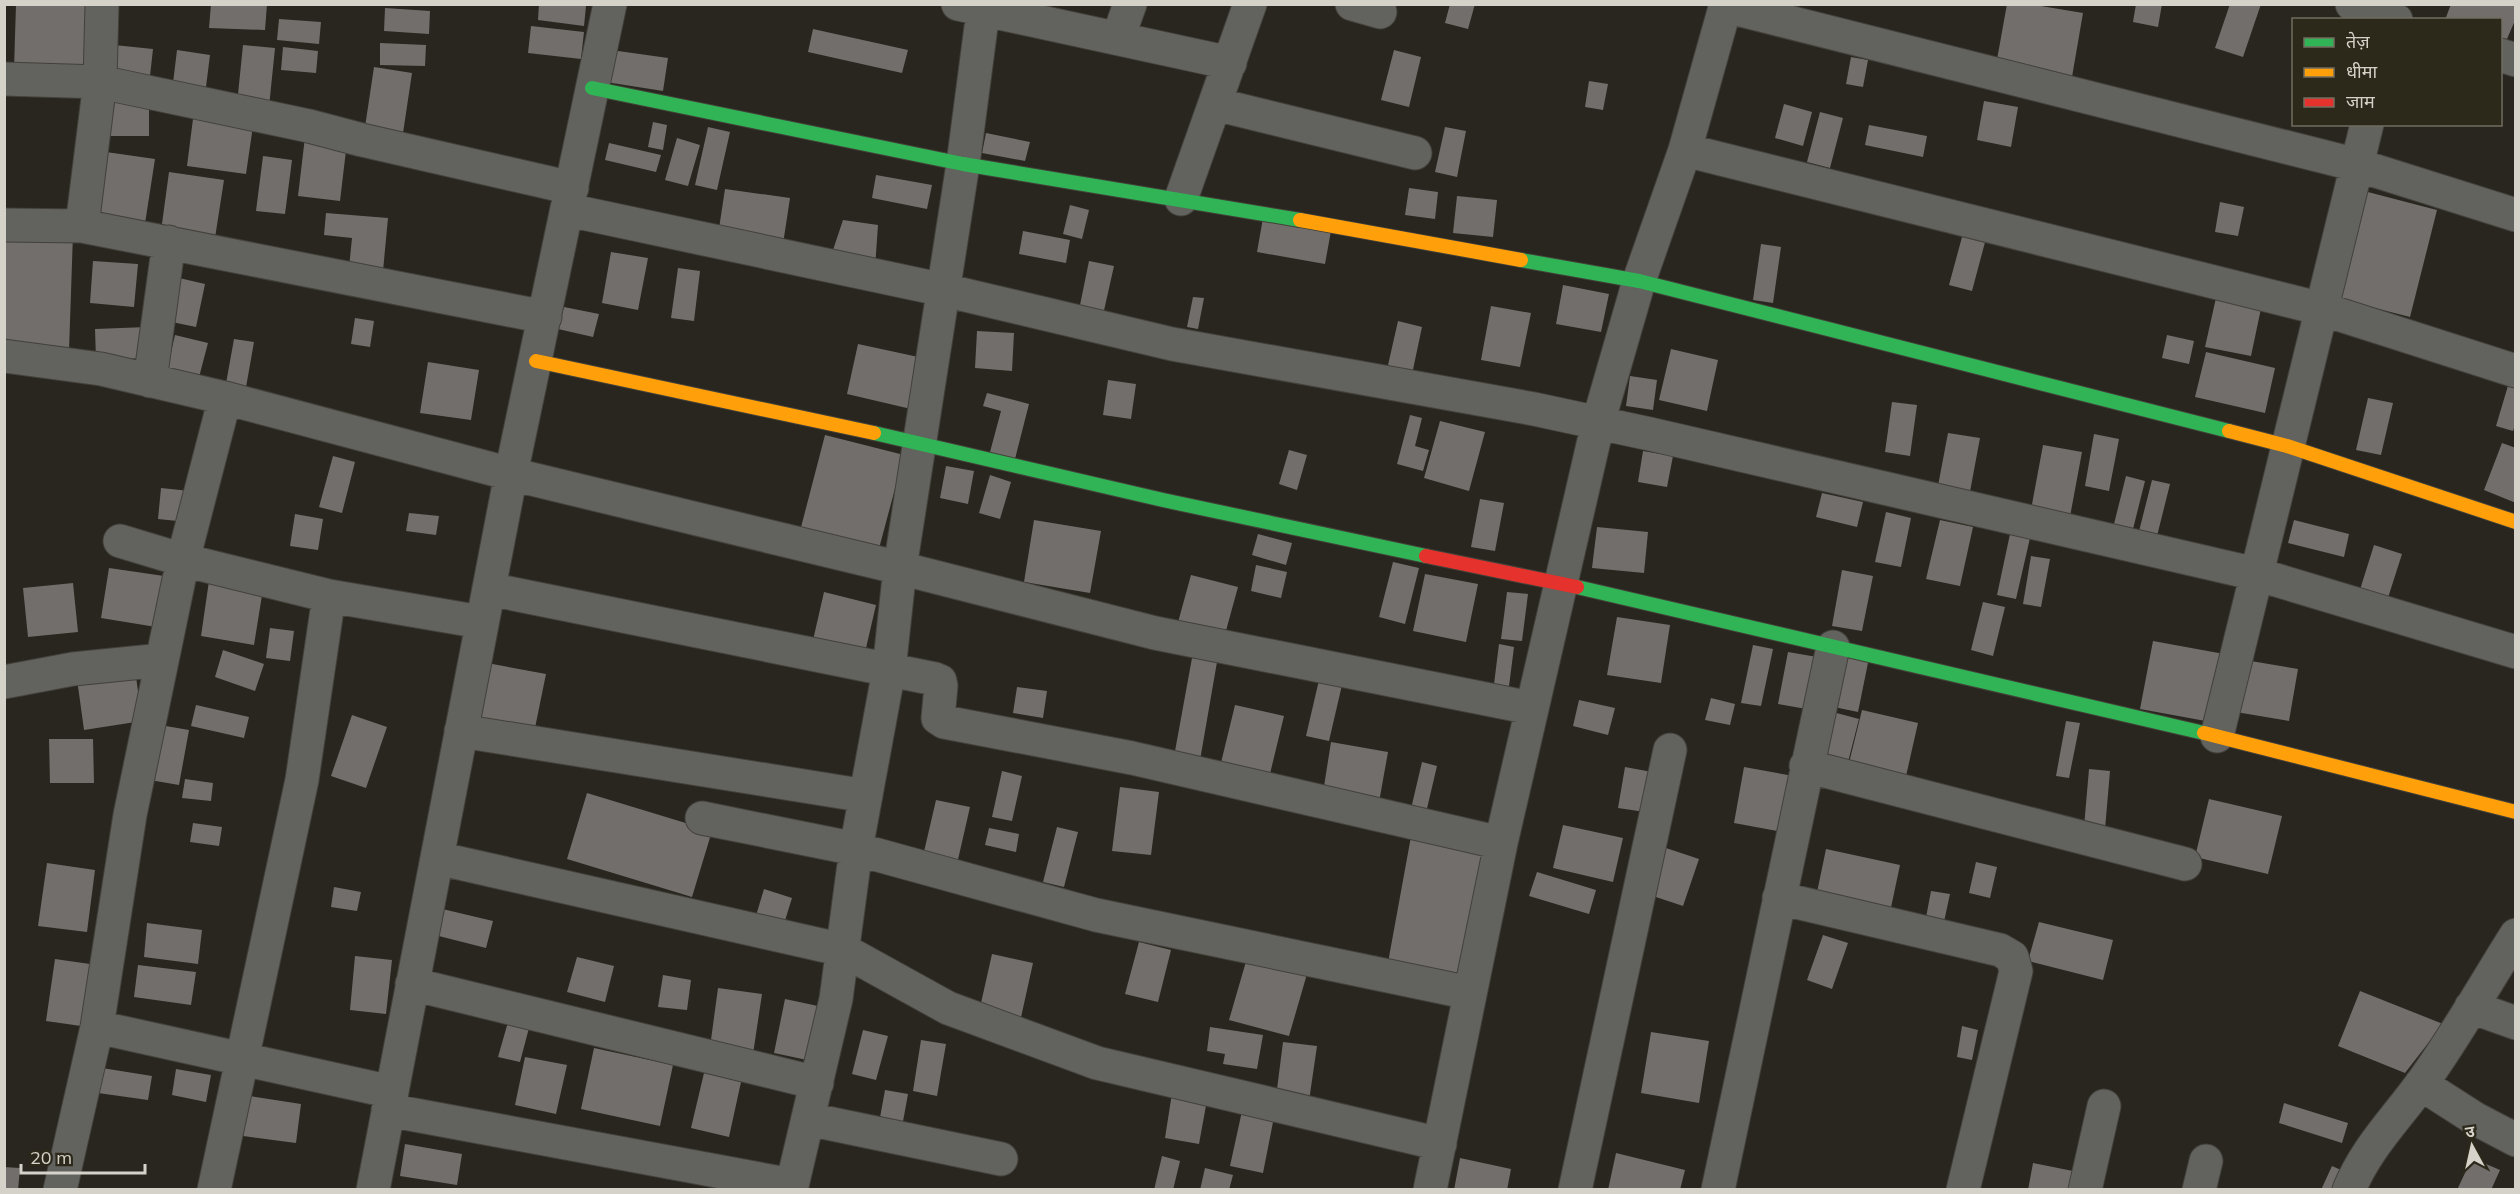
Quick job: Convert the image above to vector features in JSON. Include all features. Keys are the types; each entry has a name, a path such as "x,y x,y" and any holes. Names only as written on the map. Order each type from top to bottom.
{"street":[{"path":"82,226 99,81 102,4"},
{"path":"373,1190 481,622 610,4"},
{"path":"1118,38 1130,4"},
{"path":"1181,199 1250,4"},
{"path":"2352,4 2391,18"},
{"path":"1430,1190 1501,843 1598,423 1639,281 1685,150 1726,5 2357,165 2516,215"},
{"path":"97,1027 243,1060 390,1101 791,1187 836,999 856,849 889,670 900,568 963,164 975,6 1230,63"},
{"path":"4,79 99,81 309,126 570,199 1172,344 1598,423 2256,574 2516,652"},
{"path":"592,88 963,164 1181,199 1639,281 2287,446 2516,522"},
{"path":"1215,105 1416,153"},
{"path":"2217,736 2367,126"},
{"path":"1685,150 2322,309 2516,371"},
{"path":"4,225 82,226 545,317"},
{"path":"150,381 169,242"},
{"path":"4,356 101,369 225,398 511,474 900,568 1155,633 1531,708"},
{"path":"536,361 920,442 1163,500 1560,584 2217,736 2516,812"},
{"path":"60,1190 97,1027 130,815 162,660 183,560 225,398"},
{"path":"120,541 183,560 329,596 481,622"},
{"path":"489,589 940,681 937,712 938,718 944,722 1132,758 1501,843"},
{"path":"214,1190 302,780 329,596"},
{"path":"1718,1190 1833,647"},
{"path":"4,682 73,669 162,660"},
{"path":"461,731 866,796"},
{"path":"1575,1190 1670,750"},
{"path":"1806,766 2185,864"},
{"path":"702,818 856,849 1096,915 1470,993"},
{"path":"437,858 843,950 948,1008 1097,1063 1440,1144"},
{"path":"1779,898 2000,950 2012,957 2016,971 1963,1190"},
{"path":"2349,1190 2356,1173 2379,1135 2421,1084 2516,935"},
{"path":"412,984 817,1083"},
{"path":"2470,1007 2516,1023"},
{"path":"2421,1084 2474,1118 2516,1140"},
{"path":"2085,1190 2104,1106"},
{"path":"808,1119 1001,1159"}],"building":[{"path":"16,4 90,4 87,71 14,69"},
{"path":"211,4 267,4 265,30 209,28"},
{"path":"539,4 586,6 584,26 538,20"},
{"path":"1450,4 1475,4 1468,29 1445,23"},
{"path":"2007,4 2029,4 2083,13 2072,77 1996,65"},
{"path":"2136,4 2162,4 2158,27 2133,22"},
{"path":"2230,4 2261,4 2243,57 2215,48"},
{"path":"2451,4 2516,4 2516,18 2504,46 2502,45 2502,18 2446,18"},
{"path":"385,8 430,11 429,34 384,31"},
{"path":"279,19 321,22 319,44 277,40"},
{"path":"531,26 584,32 581,59 528,53"},
{"path":"813,29 908,50 902,73 808,52"},
{"path":"380,43 426,45 425,66 380,65"},
{"path":"114,45 153,49 150,76 111,72"},
{"path":"243,45 275,48 269,107 237,104"},
{"path":"283,47 318,51 316,73 281,70"},
{"path":"177,50 210,55 206,87 173,83"},
{"path":"611,50 668,58 663,91 606,82"},
{"path":"1394,50 1421,57 1409,107 1381,100"},
{"path":"1851,57 1868,60 1863,87 1846,84"},
{"path":"374,67 412,73 403,133 365,127"},
{"path":"1589,81 1608,84 1603,110 1585,107"},
{"path":"103,101 149,102 149,136 102,136"},
{"path":"1984,101 2018,107 2011,147 1977,140"},
{"path":"1784,104 1812,112 1803,146 1775,138"},
{"path":"194,111 254,119 246,174 187,166"},
{"path":"1820,112 1843,118 1830,168 1807,162"},
{"path":"653,122 667,125 663,150 648,147"},
{"path":"1869,125 1927,136 1923,157 1865,145"},
{"path":"708,127 730,132 717,190 695,185"},
{"path":"1445,127 1466,131 1457,177 1435,172"},
{"path":"986,133 1030,142 1025,161 982,153"},
{"path":"305,137 347,142 340,201 298,196"},
{"path":"677,138 700,145 688,186 665,180"},
{"path":"609,143 661,155 656,172 605,160"},
{"path":"106,152 155,159 144,230 95,222"},
{"path":"263,156 292,160 285,214 256,211"},
{"path":"169,172 224,180 215,238 161,231"},
{"path":"876,175 932,185 927,209 872,198"},
{"path":"1409,188 1438,192 1435,219 1405,215"},
{"path":"725,189 790,198 783,244 718,235"},
{"path":"2364,191 2437,210 2410,317 2336,298"},
{"path":"1457,196 1497,200 1493,237 1453,233"},
{"path":"2220,202 2244,207 2238,236 2215,232"},
{"path":"1070,205 1089,210 1082,239 1063,234"},
{"path":"326,213 388,218 383,271 349,268 352,238 324,235"},
{"path":"1263,218 1331,231 1325,264 1257,252"},
{"path":"843,220 878,225 875,268 829,262"},
{"path":"1965,226 1988,231 1972,291 1949,285"},
{"path":"1023,231 1070,240 1066,263 1019,254"},
{"path":"4,232 73,234 69,351 4,349"},
{"path":"1761,244 1781,247 1773,303 1753,300"},
{"path":"611,252 648,258 638,310 602,303"},
{"path":"93,261 138,264 134,307 90,303"},
{"path":"1089,261 1114,266 1103,315 1079,310"},
{"path":"678,268 700,271 694,321 671,318"},
{"path":"175,277 205,284 196,327 167,321"},
{"path":"1563,285 1609,294 1601,332 1556,324"},
{"path":"2218,289 2263,299 2251,356 2205,347"},
{"path":"1193,297 1204,298 1198,329 1187,327"},
{"path":"1491,306 1531,313 1520,367 1481,360"},
{"path":"564,307 599,314 593,337 558,329"},
{"path":"355,318 374,321 370,347 351,344"},
{"path":"1398,321 1422,327 1411,379 1386,374"},
{"path":"147,327 148,358 96,360 95,329"},
{"path":"977,331 1014,333 1012,371 975,368"},
{"path":"175,335 208,343 198,381 166,374"},
{"path":"2167,335 2194,341 2189,364 2162,358"},
{"path":"234,339 254,342 245,393 225,389"},
{"path":"858,344 923,358 911,409 847,394"},
{"path":"1671,349 1718,360 1707,411 1659,400"},
{"path":"2206,352 2275,368 2265,413 2195,397"},
{"path":"428,362 479,370 471,420 420,413"},
{"path":"1630,376 1657,380 1653,410 1626,406"},
{"path":"2510,379 2516,381 2516,422 2513,431 2496,426"},
{"path":"1108,380 1136,384 1131,419 1103,415"},
{"path":"987,393 1029,404 1015,459 990,452 1001,411 983,406"},
{"path":"2368,398 2393,403 2381,455 2356,450"},
{"path":"1892,402 1917,405 1910,456 1885,452"},
{"path":"1410,415 1422,418 1415,446 1429,450 1423,471 1397,464"},
{"path":"1440,421 1485,432 1469,491 1424,478"},
{"path":"1948,433 1980,438 1969,497 1937,491"},
{"path":"2094,434 2119,439 2109,491 2085,486"},
{"path":"825,435 904,455 877,556 799,535"},
{"path":"2502,443 2516,448 2516,503 2484,490"},
{"path":"2043,445 2082,452 2069,522 2030,515"},
{"path":"1289,450 1307,455 1297,490 1279,484"},
{"path":"1643,451 1673,456 1667,487 1638,482"},
{"path":"333,456 355,462 342,513 319,507"},
{"path":"946,466 974,471 968,504 940,498"},
{"path":"990,475 1011,482 1000,519 979,513"},
{"path":"2126,476 2145,481 2131,537 2112,532"},
{"path":"2152,480 2170,484 2155,544 2137,539"},
{"path":"161,488 190,491 187,522 158,519"},
{"path":"1822,493 1863,502 1857,527 1816,517"},
{"path":"1480,499 1504,503 1495,551 1471,547"},
{"path":"1886,512 1911,518 1901,567 1875,562"},
{"path":"409,513 439,516 436,535 406,531"},
{"path":"295,514 323,519 318,550 290,546"},
{"path":"1034,520 1101,531 1090,593 1024,582"},
{"path":"1940,520 1973,527 1960,586 1926,579"},
{"path":"2294,520 2349,534 2344,557 2288,543"},
{"path":"1597,527 1648,532 1644,573 1592,568"},
{"path":"1258,534 1292,543 1286,565 1252,555"},
{"path":"2010,534 2030,538 2016,599 1997,595"},
{"path":"2374,545 2402,554 2386,604 2358,596"},
{"path":"2031,556 2050,559 2041,607 2023,604"},
{"path":"1393,562 1419,568 1405,624 1379,617"},
{"path":"1256,565 1287,572 1281,598 1251,591"},
{"path":"109,568 164,576 156,627 101,618"},
{"path":"1842,570 1873,576 1862,631 1832,626"},
{"path":"1425,574 1478,584 1466,642 1413,631"},
{"path":"1191,575 1238,587 1224,638 1177,626"},
{"path":"209,581 263,589 254,645 201,636"},
{"path":"73,583 78,632 28,637 23,588"},
{"path":"824,592 876,605 863,661 811,649"},
{"path":"1507,592 1528,594 1522,641 1501,639"},
{"path":"1983,602 2005,607 1993,656 1971,650"},
{"path":"1617,617 1670,625 1661,683 1607,675"},
{"path":"270,628 294,631 290,661 266,658"},
{"path":"2153,641 2224,654 2211,722 2140,709"},
{"path":"1499,644 1514,647 1508,694 1493,692"},
{"path":"1753,645 1773,649 1761,706 1741,703"},
{"path":"223,650 264,664 255,691 215,677"},
{"path":"1788,652 1823,658 1812,710 1778,704"},
{"path":"1845,653 1869,658 1858,712 1834,707"},
{"path":"1192,658 1217,662 1199,766 1173,762"},
{"path":"2239,659 2298,669 2289,721 2230,711"},
{"path":"487,663 546,674 535,728 476,717"},
{"path":"135,669 142,721 84,730 77,679"},
{"path":"1319,680 1342,685 1329,741 1306,736"},
{"path":"1017,687 1047,691 1043,718 1013,713"},
{"path":"1711,698 1735,704 1730,725 1705,720"},
{"path":"1579,700 1615,708 1608,735 1573,726"},
{"path":"196,705 249,717 244,738 191,726"},
{"path":"1235,705 1284,716 1268,782 1219,771"},
{"path":"1862,710 1918,723 1904,785 1847,771"},
{"path":"1829,711 1859,719 1848,762 1819,754"},
{"path":"352,715 387,727 366,788 331,776"},
{"path":"2066,721 2080,723 2069,778 2056,776"},
{"path":"160,725 189,730 179,785 150,780"},
{"path":"49,739 93,739 94,783 50,783"},
{"path":"1331,742 1388,752 1378,808 1322,799"},
{"path":"1422,762 1437,766 1425,817 1410,813"},
{"path":"1625,767 1652,772 1645,812 1618,808"},
{"path":"1744,767 1799,777 1788,833 1734,823"},
{"path":"2089,769 2110,771 2105,829 2084,827"},
{"path":"1002,771 1022,776 1012,821 992,817"},
{"path":"185,779 213,783 211,801 182,798"},
{"path":"1120,787 1159,792 1151,855 1112,851"},
{"path":"587,793 712,831 692,897 567,859"},
{"path":"2209,799 2282,816 2268,874 2195,857"},
{"path":"936,800 970,807 957,864 923,856"},
{"path":"193,823 222,827 219,846 190,842"},
{"path":"1563,825 1623,838 1613,882 1553,868"},
{"path":"1057,827 1078,832 1064,887 1043,882"},
{"path":"989,828 1019,834 1016,852 985,845"},
{"path":"1412,831 1484,845 1458,982 1387,968"},
{"path":"1666,848 1699,859 1683,906 1650,895"},
{"path":"1826,849 1900,865 1889,917 1815,902"},
{"path":"1976,862 1997,867 1990,898 1969,893"},
{"path":"47,863 95,870 87,932 38,926"},
{"path":"1537,872 1596,890 1589,914 1529,896"},
{"path":"334,887 361,892 357,911 331,907"},
{"path":"764,889 792,898 783,927 755,919"},
{"path":"1931,891 1950,894 1942,931 1924,928"},
{"path":"434,907 493,921 486,948 427,933"},
{"path":"2039,922 2113,940 2103,980 2028,961"},
{"path":"147,923 202,930 198,964 144,957"},
{"path":"1823,935 1848,943 1832,989 1807,980"},
{"path":"1139,942 1171,950 1158,1002 1125,994"},
{"path":"992,954 1033,963 1020,1022 979,1012"},
{"path":"355,956 392,960 386,1014 350,1010"},
{"path":"577,957 614,966 605,1002 567,992"},
{"path":"1247,958 1307,974 1289,1036 1229,1020"},
{"path":"55,959 97,965 88,1027 46,1021"},
{"path":"138,965 196,972 191,1005 134,997"},
{"path":"663,975 691,980 687,1010 658,1007"},
{"path":"718,988 762,994 753,1054 710,1047"},
{"path":"2360,991 2443,1024 2405,1073 2338,1046"},
{"path":"785,999 818,1006 807,1060 774,1053"},
{"path":"508,1022 529,1028 520,1062 498,1057"},
{"path":"1962,1026 1978,1030 1972,1060 1957,1057"},
{"path":"1210,1027 1263,1035 1257,1069 1223,1064 1225,1054 1207,1051"},
{"path":"863,1030 888,1036 876,1080 852,1074"},
{"path":"1651,1032 1709,1041 1699,1103 1641,1093"},
{"path":"921,1040 946,1044 937,1096 913,1091"},
{"path":"1283,1042 1317,1046 1309,1101 1276,1097"},
{"path":"594,1048 673,1065 660,1126 581,1109"},
{"path":"525,1057 567,1065 556,1114 515,1105"},
{"path":"102,1068 152,1076 148,1100 98,1093"},
{"path":"176,1069 211,1075 206,1102 172,1095"},
{"path":"704,1073 741,1082 729,1137 691,1128"},
{"path":"885,1090 908,1094 902,1127 879,1123"},
{"path":"1172,1093 1207,1100 1199,1144 1165,1138"},
{"path":"250,1096 301,1104 296,1143 243,1136"},
{"path":"2284,1103 2348,1123 2342,1143 2279,1123"},
{"path":"1242,1111 1274,1117 1263,1173 1230,1166"},
{"path":"405,1144 462,1154 457,1185 400,1176"},
{"path":"1616,1153 1685,1170 1680,1190 1608,1190"},
{"path":"1162,1156 1180,1161 1173,1190 1154,1190"},
{"path":"1460,1158 1511,1169 1507,1190 1454,1190"},
{"path":"2472,1158 2500,1170 2491,1190 2457,1190"},
{"path":"2033,1163 2083,1173 2079,1190 2028,1190"},
{"path":"2332,1166 2348,1173 2341,1190 2321,1190"},
{"path":"4,1167 20,1168 18,1190 4,1190"},
{"path":"1205,1168 1233,1175 1229,1190 1200,1190"}],"traffic: fast":[{"path":"592,88 963,164 1300,220"},
{"path":"1521,260 1639,281 2229,431"},
{"path":"874,433 1163,500 1426,556"},
{"path":"1577,587 2204,733"}],"traffic: slow":[{"path":"1300,220 1521,260"},
{"path":"536,361 874,433"},
{"path":"2229,431 2287,446 2516,522"},
{"path":"2204,733 2516,812"}],"traffic: jam":[{"path":"1426,556 1577,587"}]}
